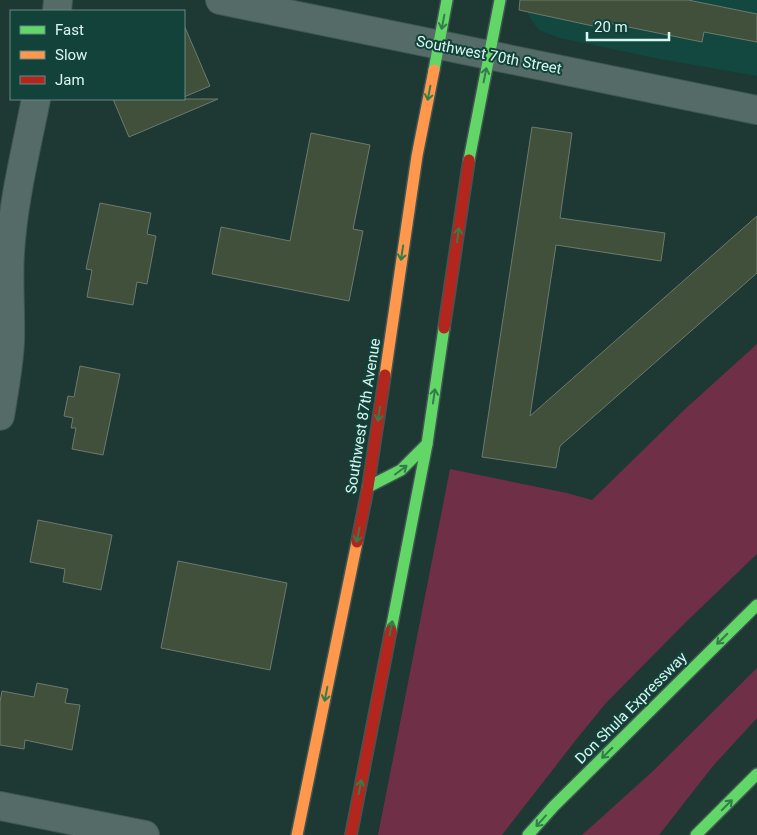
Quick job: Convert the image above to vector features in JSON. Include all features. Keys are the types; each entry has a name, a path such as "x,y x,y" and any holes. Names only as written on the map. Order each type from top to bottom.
{"main road":[{"name":"Southwest 87th Avenue","path":"297,835 368,487 417,156 447,0"},
{"path":"350,835 426,444 469,162 500,0"},
{"path":"368,487 390,478 409,464 426,444"},
{"name":"Don Shula Expressway","path":"528,835 554,806 757,605"},
{"path":"696,835 757,774"}],"street":[{"name":"Southwest 70th Street","path":"220,0 757,110"},
{"path":"0,416 10,343 8,272 10,252 36,100"},
{"path":"0,806 145,835"}],"shaded area":[{"path":"527,0 757,0 757,76 660,59 560,38 539,30 528,14"},
{"path":"757,344 757,554 606,703 502,835 378,835 450,469 567,493 592,500 684,410"},
{"path":"757,668 757,718 713,766 659,835 582,835 652,772"}],"building":[{"path":"520,0 688,0 757,14 757,42 704,32 702,42 594,20 593,26 519,10"},
{"path":"185,27 210,86 185,97"},
{"path":"218,99 129,137 113,100"},
{"path":"532,127 572,133 560,218 665,233 661,261 556,245 530,416 757,216 757,273 560,446 556,468 482,457"},
{"path":"311,133 370,145 353,229 363,231 349,301 212,274 221,227 290,241"},
{"path":"100,203 151,213 147,234 156,236 147,284 137,282 133,305 87,297 92,270 86,269"},
{"path":"80,366 120,374 103,455 72,449 76,428 71,428 73,418 64,416 68,396 74,397"},
{"path":"38,520 112,535 101,590 63,582 65,569 30,562"},
{"path":"178,561 287,583 270,670 161,648"},
{"path":"37,683 68,689 65,703 80,705 72,750 25,740 24,749 0,745 0,702 2,691 34,697"}],"traffic: fast":[{"path":"434,70 447,0"},
{"path":"469,160 500,0"},
{"path":"391,630 427,444 444,328"},
{"path":"368,487 401,470 427,444"},
{"path":"528,835 554,806 757,605"},
{"path":"696,835 757,774"}],"traffic: slow":[{"path":"385,375 417,156 434,70"},
{"path":"297,835 357,542"}],"traffic: jam":[{"path":"444,328 469,160"},
{"path":"357,542 368,487 385,375"},
{"path":"351,835 391,630"}]}
